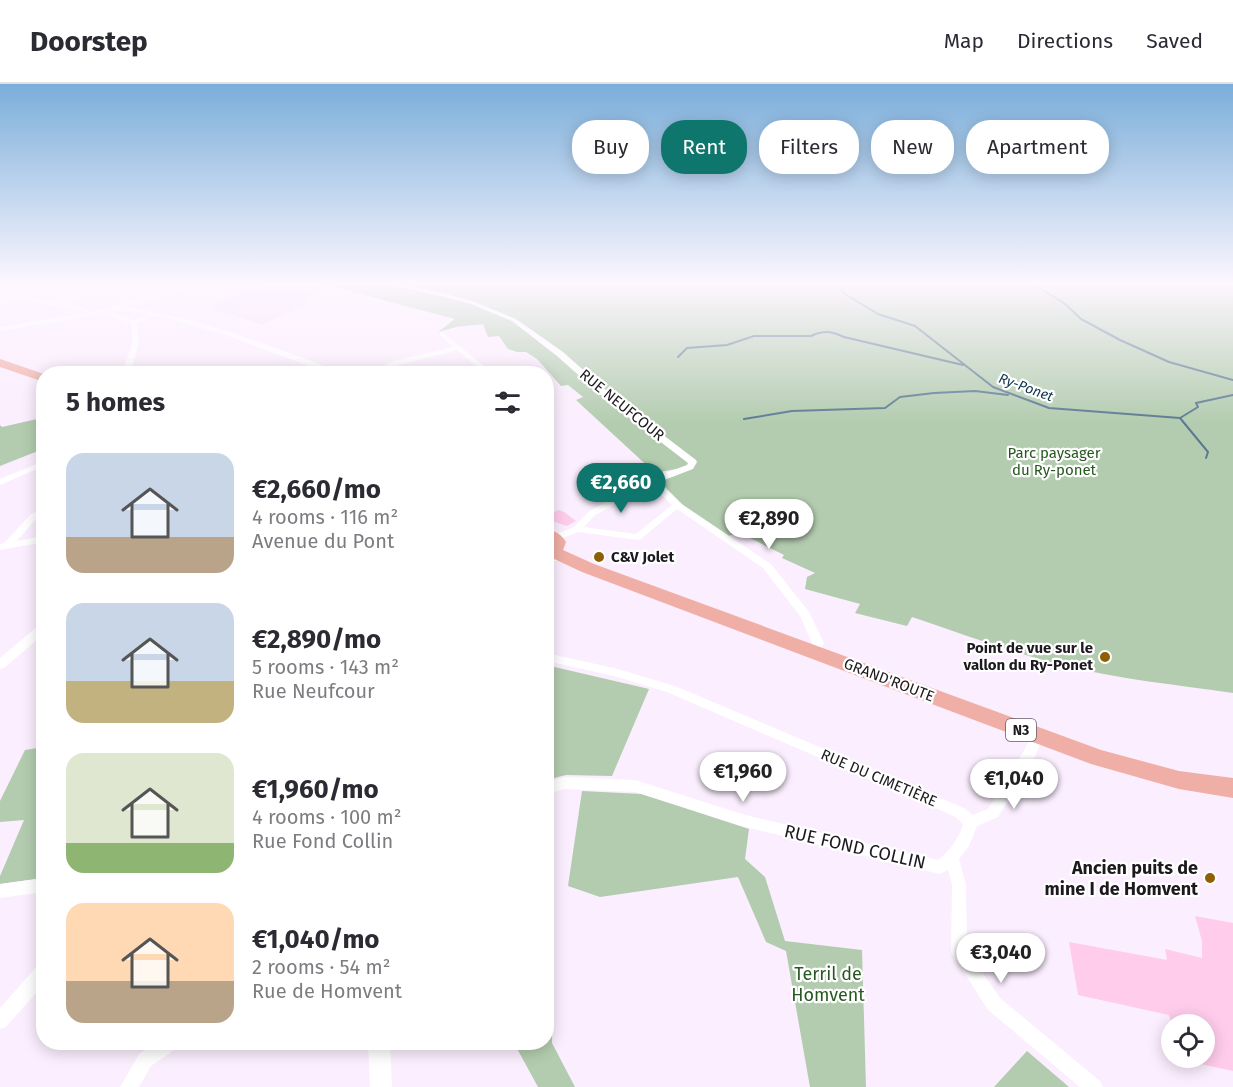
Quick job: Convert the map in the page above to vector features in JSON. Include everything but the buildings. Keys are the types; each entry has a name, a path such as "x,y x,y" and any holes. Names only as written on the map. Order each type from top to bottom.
{"main road":[{"path":"0,363 36,375"},
{"name":"GRAND'ROUTE","path":"554,549 814,652 1037,736 1139,770 1179,780 1233,788"}],"street":[{"path":"128,366 136,341 135,330"},
{"path":"213,330 313,366"},
{"name":"RUE NEUFCOUR","path":"527,330 560,354 628,412 690,457 693,462 691,466 664,476 592,513 576,529"},
{"path":"442,334 481,366"},
{"path":"389,366 457,348"},
{"path":"0,482 36,466"},
{"path":"654,482 677,505 767,566 805,615 818,643 814,652"},
{"path":"554,546 576,529 638,537 677,505"},
{"path":"4,546 36,515"},
{"path":"4,546 36,540"},
{"path":"0,665 36,634"},
{"name":"RUE DU CIMETIÈRE","path":"554,659 614,672 671,689 959,812 971,822"},
{"path":"1037,736 1032,751 993,813 971,822 968,834 952,858 959,885 959,952 994,1004 1094,1087"},
{"name":"RUE FOND COLLIN","path":"554,786 565,783 635,786 745,821 914,862 940,867 952,858"},
{"path":"0,891 36,886"},
{"path":"0,1021 36,980"},
{"path":"129,1087 145,1060 159,1050"},
{"path":"379,1050 381,1087"}],"green space":[{"name":"Parc paysager du Ry-ponet","path":"485,330 1233,330 1233,693 1086,671 1026,655 912,617 907,626 855,613 860,604 805,589 807,577 815,573 782,558 784,555 740,533 728,536 683,505 663,485 666,478 681,472 676,469 655,473 576,400 583,397 568,385 561,386 554,378 554,366 543,366 526,352 508,349 499,336 488,337"},
{"path":"36,419 36,452 0,466 0,425 2,427"},
{"path":"554,667 649,689 612,776 566,775 554,778"},
{"path":"36,748 36,879 0,884 0,876 24,820 0,822 0,801 25,750"},
{"name":"Terril de Homvent","path":"582,791 642,794 749,829 745,859 765,877 785,941 862,950 866,1087 810,1087 786,951 766,942 738,877 600,897 568,886"},
{"path":"554,1047 575,1087 538,1087 518,1050 554,1050"},
{"path":"1027,1051 1069,1087 994,1087"}],"waterway":[{"name":"Ry-Ponet","path":"920,330 993,387 1049,408 1180,418"},
{"path":"1101,330 1169,362 1233,380"},
{"path":"678,357 687,348 727,345 754,336 811,336 828,332 963,365"},
{"path":"744,419 792,411 885,408 900,397 934,393 975,391 1008,395"},
{"name":"Ry-Ponet","path":"1180,418 1198,407 1196,403 1233,395"},
{"path":"1180,418 1208,452 1206,458"}],"place":[{"name":"C&V Jolet","path":"599,557"},
{"name":"Point de vue sur le vallon du Ry-Ponet","path":"1105,657"},
{"name":"Ancien puits de mine I de Homvent","path":"1210,878"}]}
